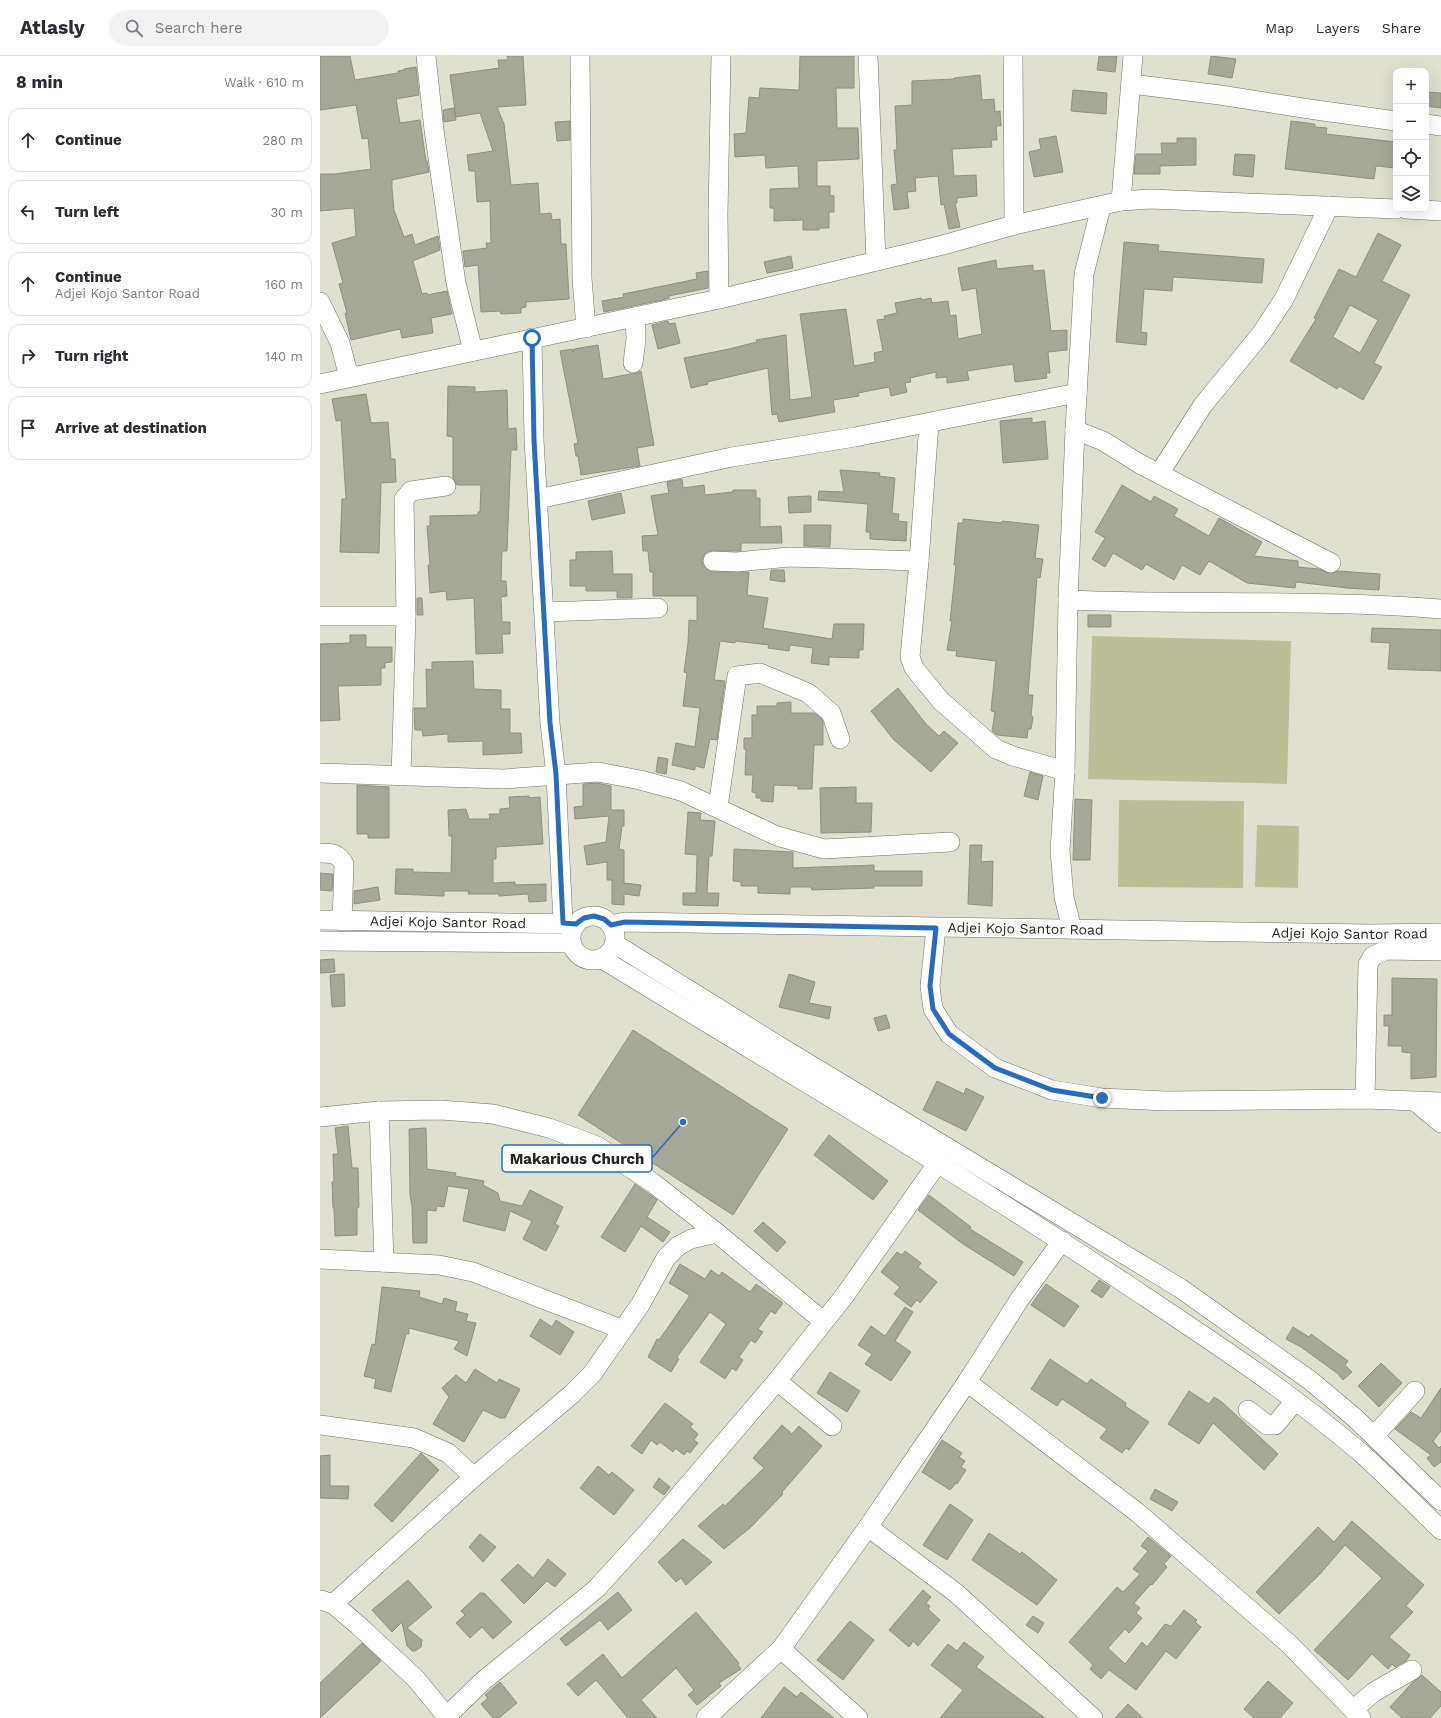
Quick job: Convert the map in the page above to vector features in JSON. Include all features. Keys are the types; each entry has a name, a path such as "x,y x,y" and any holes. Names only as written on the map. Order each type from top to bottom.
{"street":[{"path":"426,56 434,130 456,283 472,351"},
{"path":"580,56 582,278 586,328"},
{"path":"719,299 718,214 721,56"},
{"path":"868,56 876,261"},
{"path":"1013,56 1014,225"},
{"path":"1121,202 1133,56"},
{"path":"1131,84 1220,95 1393,121"},
{"path":"1429,124 1441,126"},
{"path":"320,384 719,299 943,246 1014,225 1121,202 1150,199 1393,209"},
{"path":"1159,474 1203,406 1261,334 1284,299 1329,206"},
{"path":"1072,929 1064,897 1060,851 1065,771 1068,600 1075,430 1084,274 1101,207"},
{"path":"1429,210 1441,211"},
{"path":"320,302 340,343 349,377"},
{"path":"633,363 636,339 635,317"},
{"path":"532,338 534,440 545,612 550,723 556,774 569,924 571,933 571,943 575,952 582,958 592,961 602,959 610,953 615,944 615,934 611,925 604,919 594,916 569,924"},
{"path":"538,499 732,457 929,423 1077,393"},
{"path":"929,423 920,561 910,657 914,668 941,701 996,749 1013,756 1065,771"},
{"path":"1075,430 1103,441 1126,456 1159,474 1331,563"},
{"path":"401,776 406,616 404,499 411,491 446,486"},
{"path":"713,561 737,562 789,557 920,561"},
{"path":"1068,600 1340,602 1441,609"},
{"path":"545,612 658,608"},
{"path":"320,616 406,616"},
{"path":"718,807 737,676 760,673 808,693 831,713 840,739"},
{"path":"320,773 503,779 598,772 640,780 681,791 718,807 777,836 824,849 950,842"},
{"path":"320,852 335,854 340,857 344,864 342,921"},
{"name":"Adjei Kojo Santor Road","path":"320,920 569,924"},
{"name":"Adjei Kojo Santor Road","path":"611,925 625,922 1370,934 1441,933"},
{"path":"936,928 930,986 933,1009 949,1034 995,1068 1052,1090 1102,1098 1166,1101 1365,1099 1441,1102"},
{"name":"Adjei Kojo Santor Road","path":"320,941 571,943"},
{"path":"615,944 779,1046 1180,1288 1311,1381 1374,1436 1441,1501"},
{"path":"1365,1099 1368,964 1373,956 1386,950 1441,951"},
{"path":"602,959 1062,1241 1170,1313 1296,1401 1362,1454 1441,1530"},
{"path":"1416,1102 1441,1123"},
{"path":"320,1117 378,1111 441,1110 493,1114 548,1128 597,1146 653,1183 717,1233 823,1321"},
{"path":"378,1111 384,1262"},
{"path":"717,1233 691,1240 678,1246 666,1258 640,1305 592,1374 572,1394 326,1602 358,1625 416,1679 447,1717 483,1681 596,1589 648,1532 777,1381 845,1295 937,1164"},
{"path":"706,1718 781,1649 868,1527 967,1382 1019,1300 1062,1241"},
{"path":"320,1259 439,1265 473,1272 622,1329"},
{"path":"777,1381 832,1426"},
{"path":"967,1382 1138,1513 1288,1643 1358,1714 1374,1692 1412,1670"},
{"path":"1374,1436 1415,1392"},
{"path":"1248,1410 1267,1425 1275,1425 1296,1401"},
{"path":"320,1425 414,1438 448,1453 474,1477"},
{"path":"868,1527 956,1593 1093,1718"},
{"path":"781,1649 858,1718"}],"green space":[{"path":"1092,636 1291,641 1287,784 1088,779"},
{"path":"1119,800 1244,801 1243,888 1118,887"},
{"path":"1257,825 1299,826 1298,888 1255,887"}],"building":[{"path":"320,56 350,56 355,80 398,73 398,71 404,69 416,67 419,95 396,99 400,123 420,120 429,172 392,180 392,189 394,210 404,237 412,234 415,245 438,236 440,250 413,261 422,294 427,293 427,295 447,291 452,314 431,318 433,333 402,338 400,329 351,340 345,313 347,313 339,284 343,283 332,243 356,236 354,208 320,211 320,174 335,174 371,169 368,138 362,139 356,105 320,110"},
{"path":"507,56 523,56 526,105 497,107 504,124 511,185 538,183 540,214 551,213 552,220 560,219 561,244 566,244 569,299 526,302 526,307 521,308 521,313 501,314 500,311 481,312 478,265 465,267 463,251 487,248 486,243 491,243 490,201 477,202 475,171 469,171 467,155 493,151 480,113 456,117 450,75 499,68 498,60 508,60"},
{"path":"800,56 854,56 854,88 836,88 837,128 858,128 859,159 817,161 817,186 830,186 830,195 834,196 834,212 829,212 829,228 819,228 819,230 803,230 803,220 774,221 774,208 770,208 770,189 799,188 798,166 766,168 765,155 735,157 734,134 746,133 749,97 759,98 760,88 799,90"},
{"path":"1099,56 1117,56 1115,72 1097,70"},
{"path":"1211,56 1236,59 1232,78 1208,74"},
{"path":"980,75 982,100 994,99 995,112 1000,111 1001,126 996,126 997,140 991,140 992,147 952,149 954,176 976,175 977,196 957,198 957,203 955,203 960,227 949,229 944,204 941,205 938,176 915,178 916,191 907,192 909,208 894,210 891,185 897,184 894,150 897,150 895,106 912,105 912,81 954,79"},
{"path":"1073,90 1107,93 1106,114 1071,111"},
{"path":"1429,92 1441,93 1441,108 1429,106"},
{"path":"454,108 456,120 444,122 443,110"},
{"path":"570,121 570,140 557,141 555,122"},
{"path":"1291,121 1315,124 1315,127 1327,128 1326,134 1393,142 1393,168 1376,166 1374,179 1285,169"},
{"path":"1056,136 1063,172 1034,177 1029,152 1041,149 1039,139"},
{"path":"1177,138 1196,138 1196,165 1160,166 1160,174 1134,174 1136,154 1162,154 1161,143 1177,143"},
{"path":"1235,154 1255,155 1253,177 1233,175"},
{"path":"1378,233 1401,245 1382,281 1410,295 1374,363 1382,367 1363,400 1339,386 1337,389 1290,361 1316,319 1314,318 1339,269 1356,277","holes":["1350,305 1378,320 1360,353 1333,337"]},
{"path":"1124,242 1159,245 1158,251 1264,259 1262,283 1173,277 1172,291 1144,289 1141,332 1147,333 1146,345 1116,342"},
{"path":"791,256 793,268 767,273 764,262"},
{"path":"996,260 997,269 1033,265 1033,271 1044,270 1051,331 1067,330 1067,350 1048,352 1050,373 1046,373 1047,378 1015,382 1013,364 967,371 969,380 947,383 947,377 936,378 936,372 910,378 911,382 905,383 907,392 891,396 889,387 858,393 859,396 833,400 835,412 779,422 777,414 772,415 768,368 707,382 708,384 691,388 684,358 757,342 756,340 786,335 790,400 812,397 800,314 846,309 854,366 875,362 874,353 883,351 877,320 885,319 884,316 897,313 895,303 921,298 922,300 931,298 932,303 948,301 950,316 956,315 958,339 982,334 976,288 962,291 958,268"},
{"path":"708,271 708,288 669,296 669,298 662,300 604,312 602,301 624,297 623,294 697,279 696,273"},
{"path":"668,321 669,324 675,323 680,343 658,349 652,325"},
{"path":"598,345 603,379 641,371 654,445 637,448 640,466 581,475 578,456 576,456 574,444 578,443 560,351 572,349 573,352 574,349"},
{"path":"448,386 475,387 475,392 507,390 508,429 516,428 517,450 511,450 507,551 502,551 501,581 506,581 507,596 501,597 502,622 510,622 510,634 502,634 503,653 476,654 474,598 447,600 446,591 430,593 428,565 430,565 427,526 430,526 430,516 478,515 478,512 480,512 481,485 457,485 453,478 453,437 447,436"},
{"path":"366,394 371,423 388,422 391,459 395,459 396,482 381,483 379,553 340,552 342,499 346,499 341,420 336,421 332,399"},
{"path":"1032,418 1032,423 1045,421 1048,459 1003,463 1000,421"},
{"path":"840,470 880,473 879,476 895,478 892,513 899,514 898,521 907,522 906,541 870,539 870,532 866,532 868,504 818,500 819,491 844,492"},
{"path":"682,479 683,488 704,485 705,495 733,492 733,490 756,490 756,498 760,498 760,527 781,526 782,543 741,543 741,551 708,551 702,560 703,566 712,572 749,572 747,595 768,598 763,628 832,639 834,624 864,624 863,650 859,650 859,658 829,657 829,665 811,663 813,648 790,645 789,651 768,648 769,645 735,641 735,643 720,641 714,680 725,681 717,740 710,739 704,768 695,766 695,770 672,765 676,743 695,747 700,708 683,706 687,673 684,672 688,643 689,620 697,621 697,596 653,596 653,572 650,572 648,551 643,551 642,536 658,535 651,496 669,493 667,482"},
{"path":"1122,485 1151,502 1154,496 1178,509 1174,516 1209,536 1219,518 1262,542 1254,556 1298,561 1298,567 1319,569 1331,574 1338,571 1380,574 1379,590 1296,582 1295,588 1247,583 1209,561 1200,575 1182,565 1174,580 1146,564 1142,570 1113,553 1105,567 1092,559 1105,538 1095,532"},
{"path":"621,493 625,513 592,520 588,501"},
{"path":"811,496 811,512 789,513 788,497"},
{"path":"963,519 1039,525 1035,558 1043,559 1040,578 1037,577 1028,695 1033,695 1031,716 1033,717 1031,729 1028,729 1027,738 997,735 992,731 995,712 991,711 996,661 956,656 957,651 947,650 952,621 950,621 956,565 954,565 958,523 963,523"},
{"path":"804,525 831,525 830,547 804,546"},
{"path":"612,551 613,574 632,574 632,598 617,598 617,591 586,591 586,586 570,586 570,560 576,560 576,552"},
{"path":"771,570 784,570 785,582 770,580"},
{"path":"417,598 422,598 423,615 417,615"},
{"path":"1088,615 1111,615 1111,627 1088,627"},
{"path":"1372,628 1441,630 1441,671 1388,669 1390,643 1371,642"},
{"path":"350,635 366,635 366,647 392,647 392,662 385,663 385,668 381,668 381,685 338,686 340,720 320,721 320,644 350,643"},
{"path":"473,661 474,689 501,690 501,709 510,709 510,733 521,733 522,753 483,755 483,741 448,742 448,734 423,736 422,730 415,730 414,708 427,708 426,669 432,670 432,662"},
{"path":"898,688 926,724 939,736 944,731 958,743 931,772 893,739 871,711"},
{"path":"791,702 791,713 814,713 822,719 823,745 814,745 812,789 798,789 798,786 774,785 773,802 761,801 761,798 756,798 756,793 752,792 753,775 745,775 746,749 744,749 744,738 752,738 752,715 757,715 757,706 777,706 777,703"},
{"path":"658,757 668,759 666,774 656,772"},
{"path":"1030,772 1043,776 1038,800 1024,796"},
{"path":"597,783 611,786 611,810 624,810 624,826 622,826 619,849 624,850 624,883 641,885 639,896 624,894 624,905 612,904 612,880 607,880 607,862 587,865 584,846 606,842 609,816 575,819 574,807 583,806 583,784"},
{"path":"357,785 389,787 389,838 368,838 368,834 357,834"},
{"path":"856,787 856,803 872,803 871,832 821,833 820,788"},
{"path":"529,796 529,798 540,797 543,844 496,847 496,859 493,859 493,883 515,882 515,885 546,884 546,901 529,902 528,894 499,896 499,894 468,894 469,891 444,891 444,896 395,894 396,869 413,869 413,872 451,873 452,836 449,836 448,810 466,809 469,819 490,819 489,814 500,814 500,809 510,808 509,797"},
{"path":"1075,799 1092,800 1090,860 1073,860"},
{"path":"688,812 701,813 700,820 715,821 712,856 709,856 707,893 719,893 718,906 683,905 683,893 696,893 697,855 685,854"},
{"path":"970,845 982,845 981,862 993,861 992,906 968,904"},
{"path":"734,849 793,852 793,868 874,865 874,871 922,871 922,886 874,886 874,888 812,890 811,887 790,887 790,894 758,893 758,886 741,886 741,882 733,881"},
{"path":"320,873 333,874 332,891 320,890"},
{"path":"378,887 380,900 354,904 354,891"},
{"path":"334,959 335,972 320,973 320,960"},
{"path":"344,974 345,1006 332,1007 330,975"},
{"path":"789,974 815,982 809,1003 831,1007 829,1019 779,1007"},
{"path":"1392,978 1437,979 1436,1077 1411,1079 1411,1053 1402,1052 1402,1046 1388,1046 1389,1026 1384,1026 1384,1015 1392,1015"},
{"path":"886,1015 890,1028 878,1031 874,1018"},
{"path":"633,1030 788,1129 733,1215 578,1115"},
{"path":"937,1081 964,1094 966,1088 984,1097 966,1131 923,1110"},
{"path":"348,1126 352,1168 358,1168 359,1207 357,1208 357,1235 335,1236 332,1182 334,1182 333,1154 338,1154 335,1128"},
{"path":"426,1128 427,1169 456,1173 455,1176 484,1181 483,1185 498,1193 500,1201 522,1206 530,1190 563,1207 555,1224 559,1226 546,1251 523,1239 532,1221 510,1211 505,1231 463,1221 469,1189 448,1186 444,1207 437,1206 436,1211 427,1210 427,1243 413,1243 412,1206 410,1195 409,1129"},
{"path":"829,1135 888,1181 873,1200 814,1155"},
{"path":"635,1184 657,1200 647,1217 670,1232 663,1242 641,1226 625,1252 601,1237"},
{"path":"929,1195 971,1227 970,1229 1023,1262 1014,1276 963,1244 918,1210"},
{"path":"763,1222 786,1242 777,1252 754,1231"},
{"path":"905,1251 921,1263 918,1267 937,1282 920,1303 917,1300 911,1307 894,1294 900,1287 881,1272 897,1252 902,1255"},
{"path":"680,1264 705,1279 711,1270 719,1276 722,1272 750,1292 756,1284 783,1303 775,1314 771,1311 758,1329 763,1332 755,1343 751,1340 739,1357 743,1360 736,1371 732,1368 725,1379 700,1362 726,1324 710,1312 677,1357 679,1359 671,1372 648,1357 657,1339 659,1340 689,1297 689,1295 669,1283"},
{"path":"1099,1280 1110,1287 1102,1298 1091,1291"},
{"path":"1046,1284 1079,1306 1064,1327 1031,1305"},
{"path":"382,1287 420,1291 419,1297 442,1304 444,1298 457,1302 455,1311 468,1314 466,1321 476,1323 467,1356 454,1349 459,1341 409,1328 409,1334 406,1334 391,1392 374,1388 376,1379 364,1376 372,1344 375,1345"},
{"path":"905,1307 913,1312 895,1341 911,1352 891,1381 865,1364 872,1354 858,1345 871,1326 885,1336"},
{"path":"540,1319 552,1327 556,1320 574,1332 560,1355 530,1336"},
{"path":"1293,1327 1309,1337 1311,1334 1348,1361 1345,1365 1352,1372 1343,1380 1337,1373 1301,1347 1286,1339"},
{"path":"1050,1359 1087,1384 1091,1379 1126,1403 1125,1406 1149,1422 1129,1450 1126,1448 1122,1453 1100,1438 1107,1429 1062,1399 1057,1406 1031,1389"},
{"path":"1381,1363 1402,1383 1379,1407 1358,1386"},
{"path":"475,1369 497,1383 499,1379 520,1389 505,1418 500,1418 483,1410 464,1442 433,1424 449,1397 442,1388 456,1375 466,1383"},
{"path":"830,1372 860,1391 847,1412 817,1393"},
{"path":"1441,1388 1441,1431 1433,1441 1439,1448 1441,1446 1441,1462 1434,1467 1427,1458 1431,1455 1395,1429 1411,1412 1421,1418"},
{"path":"1189,1391 1209,1404 1214,1397 1222,1402 1278,1454 1264,1470 1213,1423 1199,1444 1168,1424"},
{"path":"665,1403 693,1424 690,1427 698,1434 694,1440 698,1443 690,1453 687,1451 684,1455 675,1448 673,1452 660,1442 657,1445 651,1440 642,1454 631,1446"},
{"path":"782,1425 792,1434 799,1426 822,1446 782,1492 783,1494 751,1527 724,1549 698,1526 723,1504 725,1506 764,1468 753,1458"},
{"path":"942,1440 962,1453 959,1457 965,1461 961,1467 966,1470 957,1484 956,1483 950,1490 922,1472"},
{"path":"421,1453 439,1470 392,1522 374,1505"},
{"path":"330,1455 330,1486 349,1486 348,1499 320,1498 320,1456"},
{"path":"598,1466 609,1475 612,1472 634,1490 614,1515 580,1488"},
{"path":"659,1478 670,1487 664,1495 653,1487"},
{"path":"1155,1489 1178,1502 1172,1511 1150,1499"},
{"path":"950,1504 973,1520 947,1560 923,1545"},
{"path":"1352,1521 1424,1585 1406,1606 1413,1612 1389,1637 1410,1655 1406,1661 1395,1667 1392,1664 1388,1669 1372,1654 1348,1680 1314,1650 1382,1578 1345,1545 1320,1574 1279,1614 1256,1592 1318,1527 1334,1542"},
{"path":"989,1533 1020,1554 1022,1552 1057,1580 1037,1605 972,1560"},
{"path":"480,1534 496,1547 483,1562 469,1547"},
{"path":"1148,1537 1171,1556 1164,1564 1167,1567 1134,1603 1140,1608 1136,1613 1142,1618 1129,1633 1125,1629 1108,1648 1125,1664 1142,1642 1147,1647 1165,1624 1171,1626 1184,1610 1197,1620 1195,1622 1201,1627 1176,1659 1166,1651 1136,1690 1109,1670 1101,1679 1090,1669 1093,1665 1069,1642 1117,1587 1123,1592 1140,1574 1133,1569 1148,1551 1141,1546"},
{"path":"683,1539 712,1562 686,1585 681,1578 676,1582 658,1562"},
{"path":"548,1559 566,1574 555,1587 547,1581 524,1604 501,1580 518,1564 533,1578"},
{"path":"408,1580 432,1607 407,1628 422,1640 421,1647 415,1651 412,1651 407,1646 402,1622 392,1632 372,1610"},
{"path":"923,1590 931,1597 926,1603 930,1606 928,1609 940,1620 918,1646 913,1641 909,1647 889,1630"},
{"path":"618,1592 632,1610 608,1630 600,1620 566,1646 560,1639"},
{"path":"480,1593 484,1593 512,1622 493,1639 482,1627 470,1638 456,1623 465,1615 461,1611"},
{"path":"696,1612 739,1663 738,1665 741,1669 719,1683 721,1686 697,1705 688,1695 694,1690 676,1668 641,1700 657,1718 628,1718 596,1680 578,1696 567,1684 603,1654 622,1678"},
{"path":"1033,1616 1044,1623 1038,1633 1026,1625"},
{"path":"850,1621 874,1640 843,1680 817,1660"},
{"path":"964,1642 984,1657 976,1667 1045,1718 940,1718 963,1690 931,1665 948,1644 957,1651"},
{"path":"362,1643 381,1661 320,1718 320,1683"},
{"path":"1422,1675 1441,1692 1441,1706 1430,1718 1402,1718 1390,1707 1412,1683"},
{"path":"1268,1681 1293,1703 1280,1718 1254,1718 1244,1709"},
{"path":"500,1682 517,1703 499,1718 493,1718 481,1704 488,1698 485,1695"},
{"path":"784,1687 797,1697 801,1692 834,1718 761,1718"},
{"path":"1128,1704 1143,1718 1115,1718"}],"place":[{"name":"Makarious Church","path":"683,1122"}],"route":[{"path":"532,338 534,440 545,612 550,723 556,774 563,923 576,924 584,918 594,916 604,919 611,925 625,922 936,928 930,986 933,1009 949,1034 959,1043 995,1068 1052,1090 1102,1098"}]}
